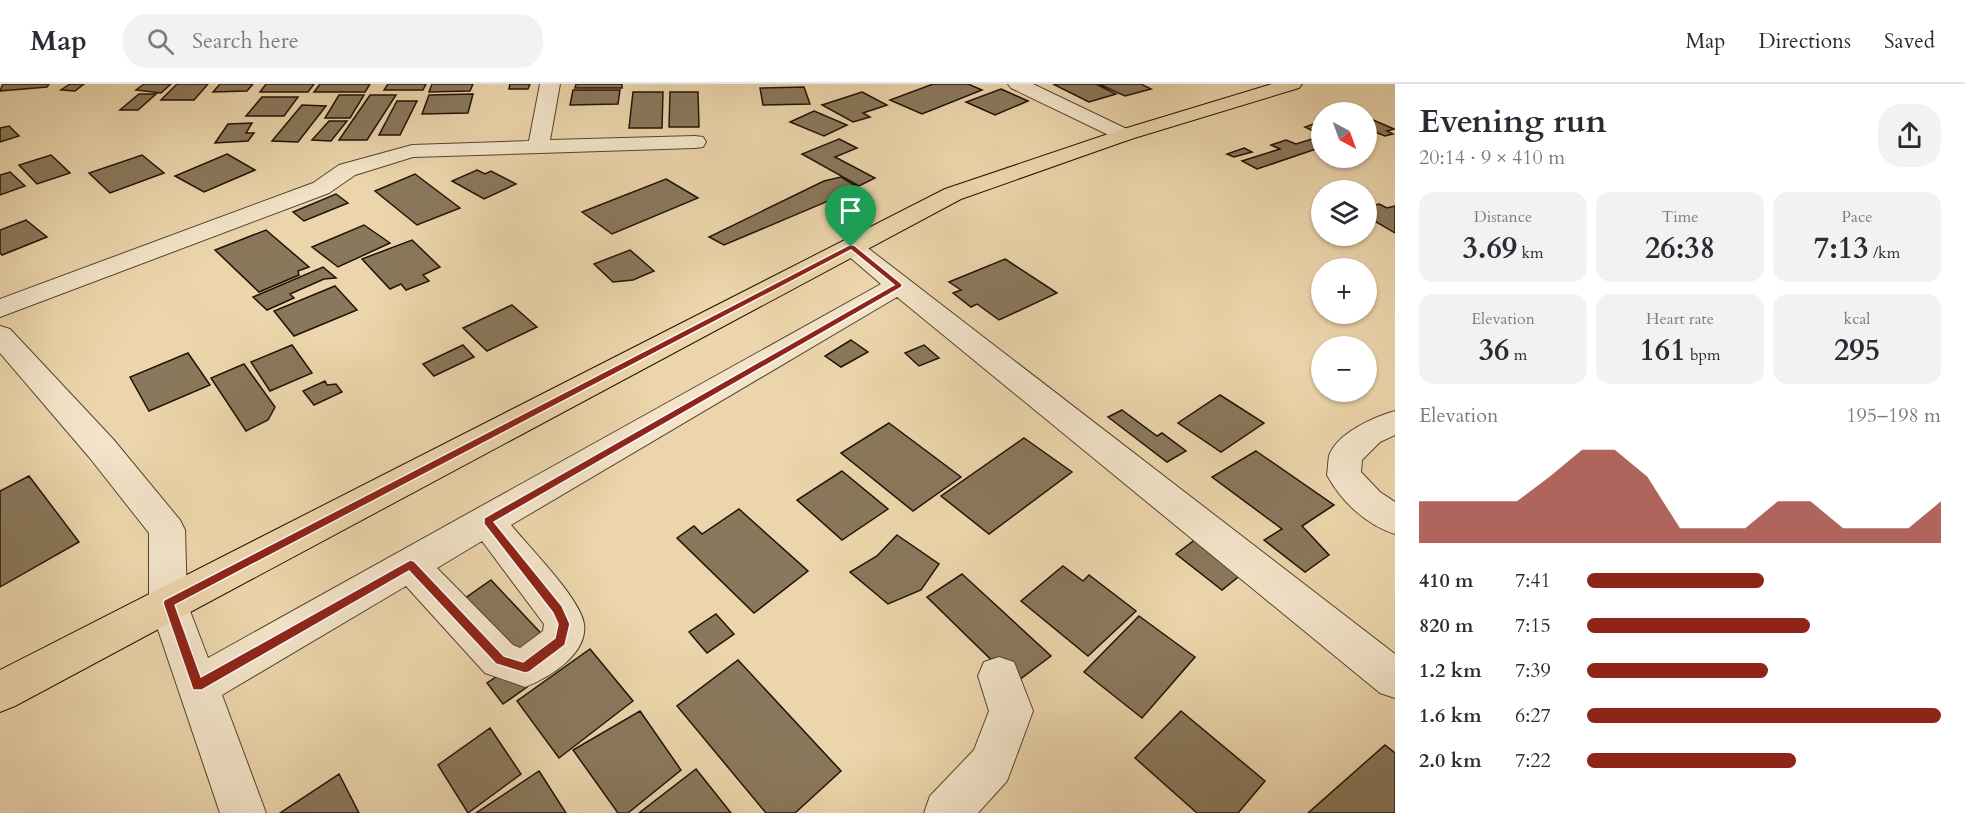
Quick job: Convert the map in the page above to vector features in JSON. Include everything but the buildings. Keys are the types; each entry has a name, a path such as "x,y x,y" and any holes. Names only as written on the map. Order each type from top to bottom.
{"main road":[{"path":"0,692 953,194 1124,135 1293,84"}],"street":[{"path":"538,148 550,84"},
{"path":"1018,84 1124,135"},
{"path":"0,309 321,188 347,170 412,151 695,141"},
{"path":"851,247 1395,679"},
{"path":"198,686 899,285"},
{"path":"3,343 101,448 167,530 168,603 243,813"},
{"path":"1395,422 1369,434 1346,456 1344,475 1368,502 1395,520"},
{"path":"410,564 500,660 525,668 561,641 564,624 558,610 487,521"},
{"path":"947,813 991,765 1011,711 999,676"}],"route":[{"path":"851,247 899,285 487,521 558,610 564,624 561,641 525,668 500,660 410,564 198,686 168,603 851,247"}]}
